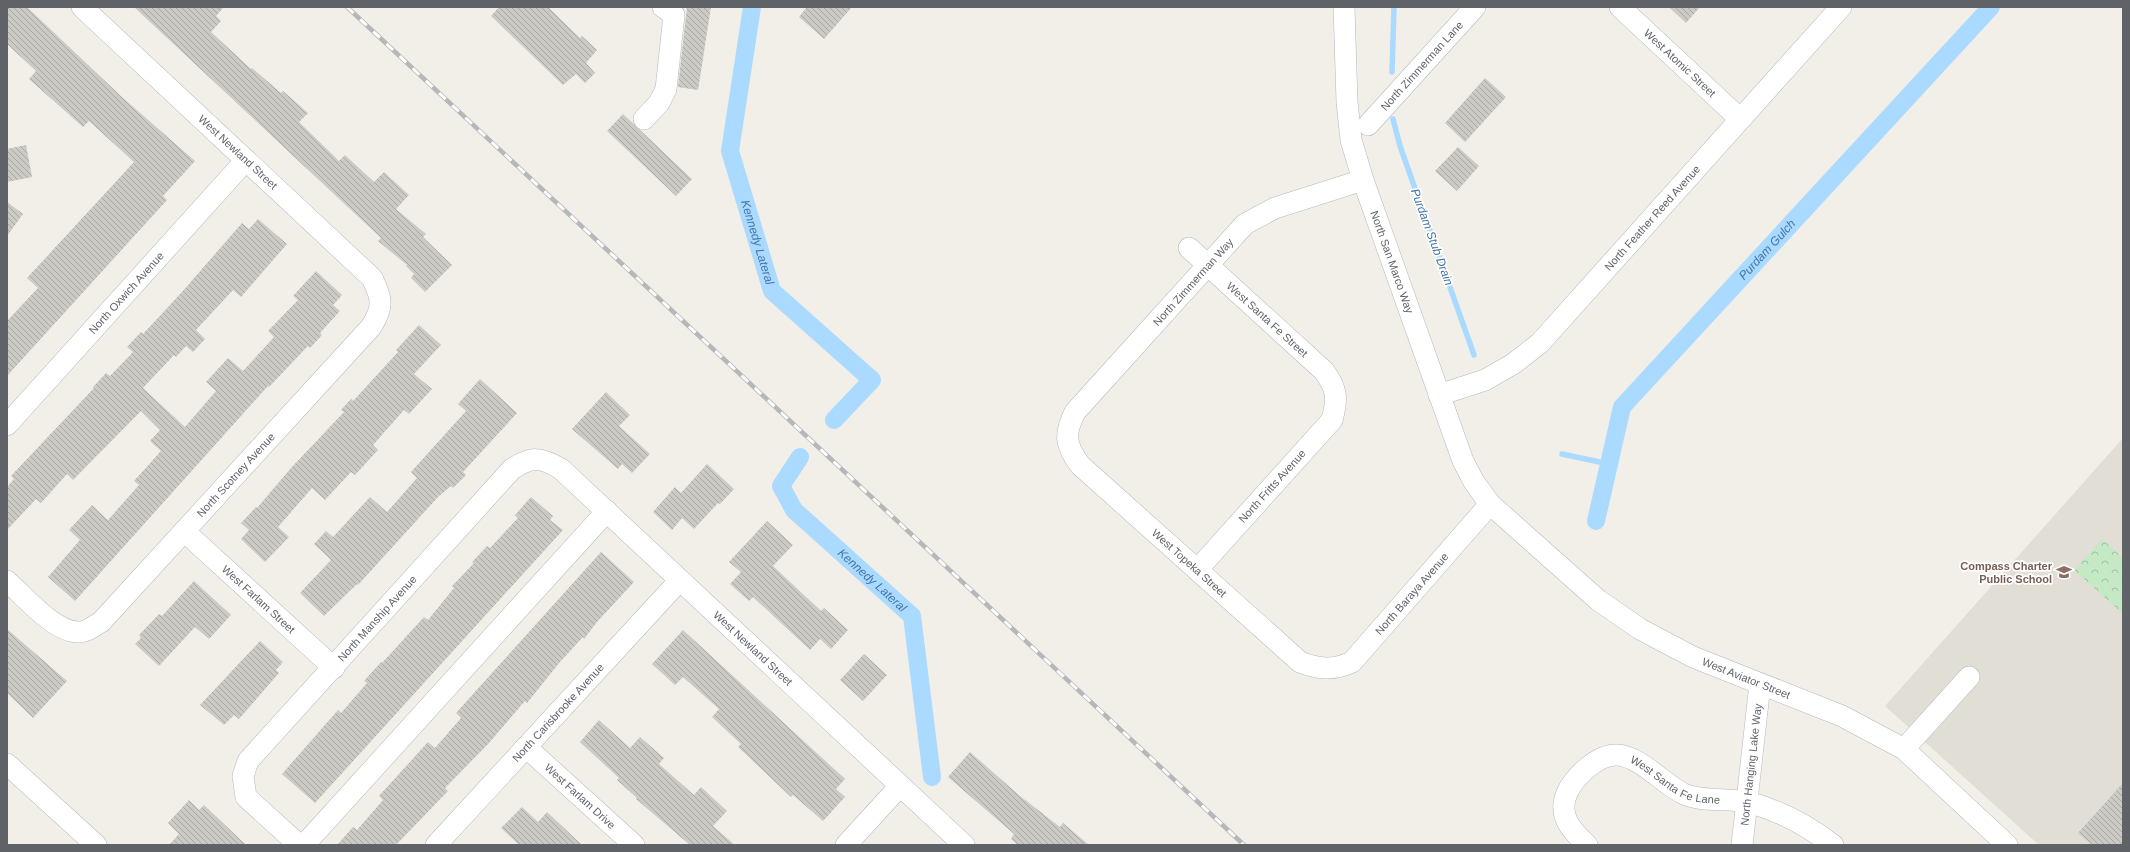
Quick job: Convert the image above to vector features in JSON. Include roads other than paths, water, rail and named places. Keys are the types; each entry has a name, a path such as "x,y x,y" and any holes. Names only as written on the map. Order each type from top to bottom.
{"street":[{"name":"West Newland Street","path":"82,7 372,278 379,291 381,305"},
{"path":"644,119 659,103 666,89 674,15 663,7"},
{"name":"North San Marco Way","path":"1344,7 1348,110 1351,140 1363,180 1463,461 1474,482 1490,504"},
{"name":"North Zimmerman Lane","path":"1368,125 1475,7"},
{"name":"West Atomic Street","path":"1620,7 1740,119"},
{"name":"North Feather Reed Avenue","path":"1439,395 1485,380 1513,364 1540,343 1841,7"},
{"name":"North Oxwich Avenue","path":"7,425 246,160"},
{"name":"North Zimmerman Way","path":"1067,440 1068,425 1075,412 1245,224 1275,208 1363,180"},
{"name":"West Santa Fe Street","path":"1189,248 1324,371 1332,383 1336,397"},
{"name":"North Scotney Avenue","path":"7,581 54,624 66,630 80,633 91,629 101,622 371,327 378,316 381,305"},
{"name":"North Fritts Avenue","path":"1197,570 1332,420 1336,397"},
{"name":"West Topeka Street","path":"1067,440 1071,452 1080,465 1300,662 1326,669"},
{"name":"West Newland Street","path":"537,459 550,462 561,468 964,845"},
{"name":"North Manship Avenue","path":"299,845 246,797 243,776 248,761 334,668 512,469 523,462 537,459"},
{"name":"North Baraya Avenue","path":"1326,669 1341,667 1352,662 1490,504"},
{"name":"West Aviator Street","path":"1490,504 1598,600 1640,630 1693,657 1842,716 1904,749 2007,845"},
{"path":"304,845 607,512"},
{"name":"West Farlam Street","path":"184,531 334,668"},
{"name":"North Carisbrooke Avenue","path":"436,845 680,580"},
{"path":"1904,749 1968,677"},
{"name":"North Hanging Lake Way","path":"1742,845 1760,684"},
{"name":"West Farlam Drive","path":"526,746 634,845"},
{"name":"West Santa Fe Lane","path":"1587,845 1569,827 1563,807 1564,799 1572,785 1595,761 1606,756 1617,755 1627,757 1686,795 1747,802 1794,820 1833,845"},
{"path":"7,764 96,845"},
{"path":"846,845 900,786"}],"waterway":[{"name":"Kennedy Lateral","path":"752,7 730,151 772,291 872,380 834,420"},
{"name":"Purdam Stub Drain","path":"1392,72 1394,7"},
{"name":"Purdam Gulch","path":"1596,521 1622,407 1991,7"},
{"name":"Purdam Stub Drain","path":"1393,119 1400,146 1474,355"},
{"name":"Purdam Stub Drain","path":"1562,454 1609,464"},
{"name":"Kennedy Lateral","path":"800,457 781,486 794,510 912,616 932,777"}],"railway":[{"path":"347,7 1244,845"}],"place":[{"name":"Compass Charter Public School","path":"2064,572"}]}
